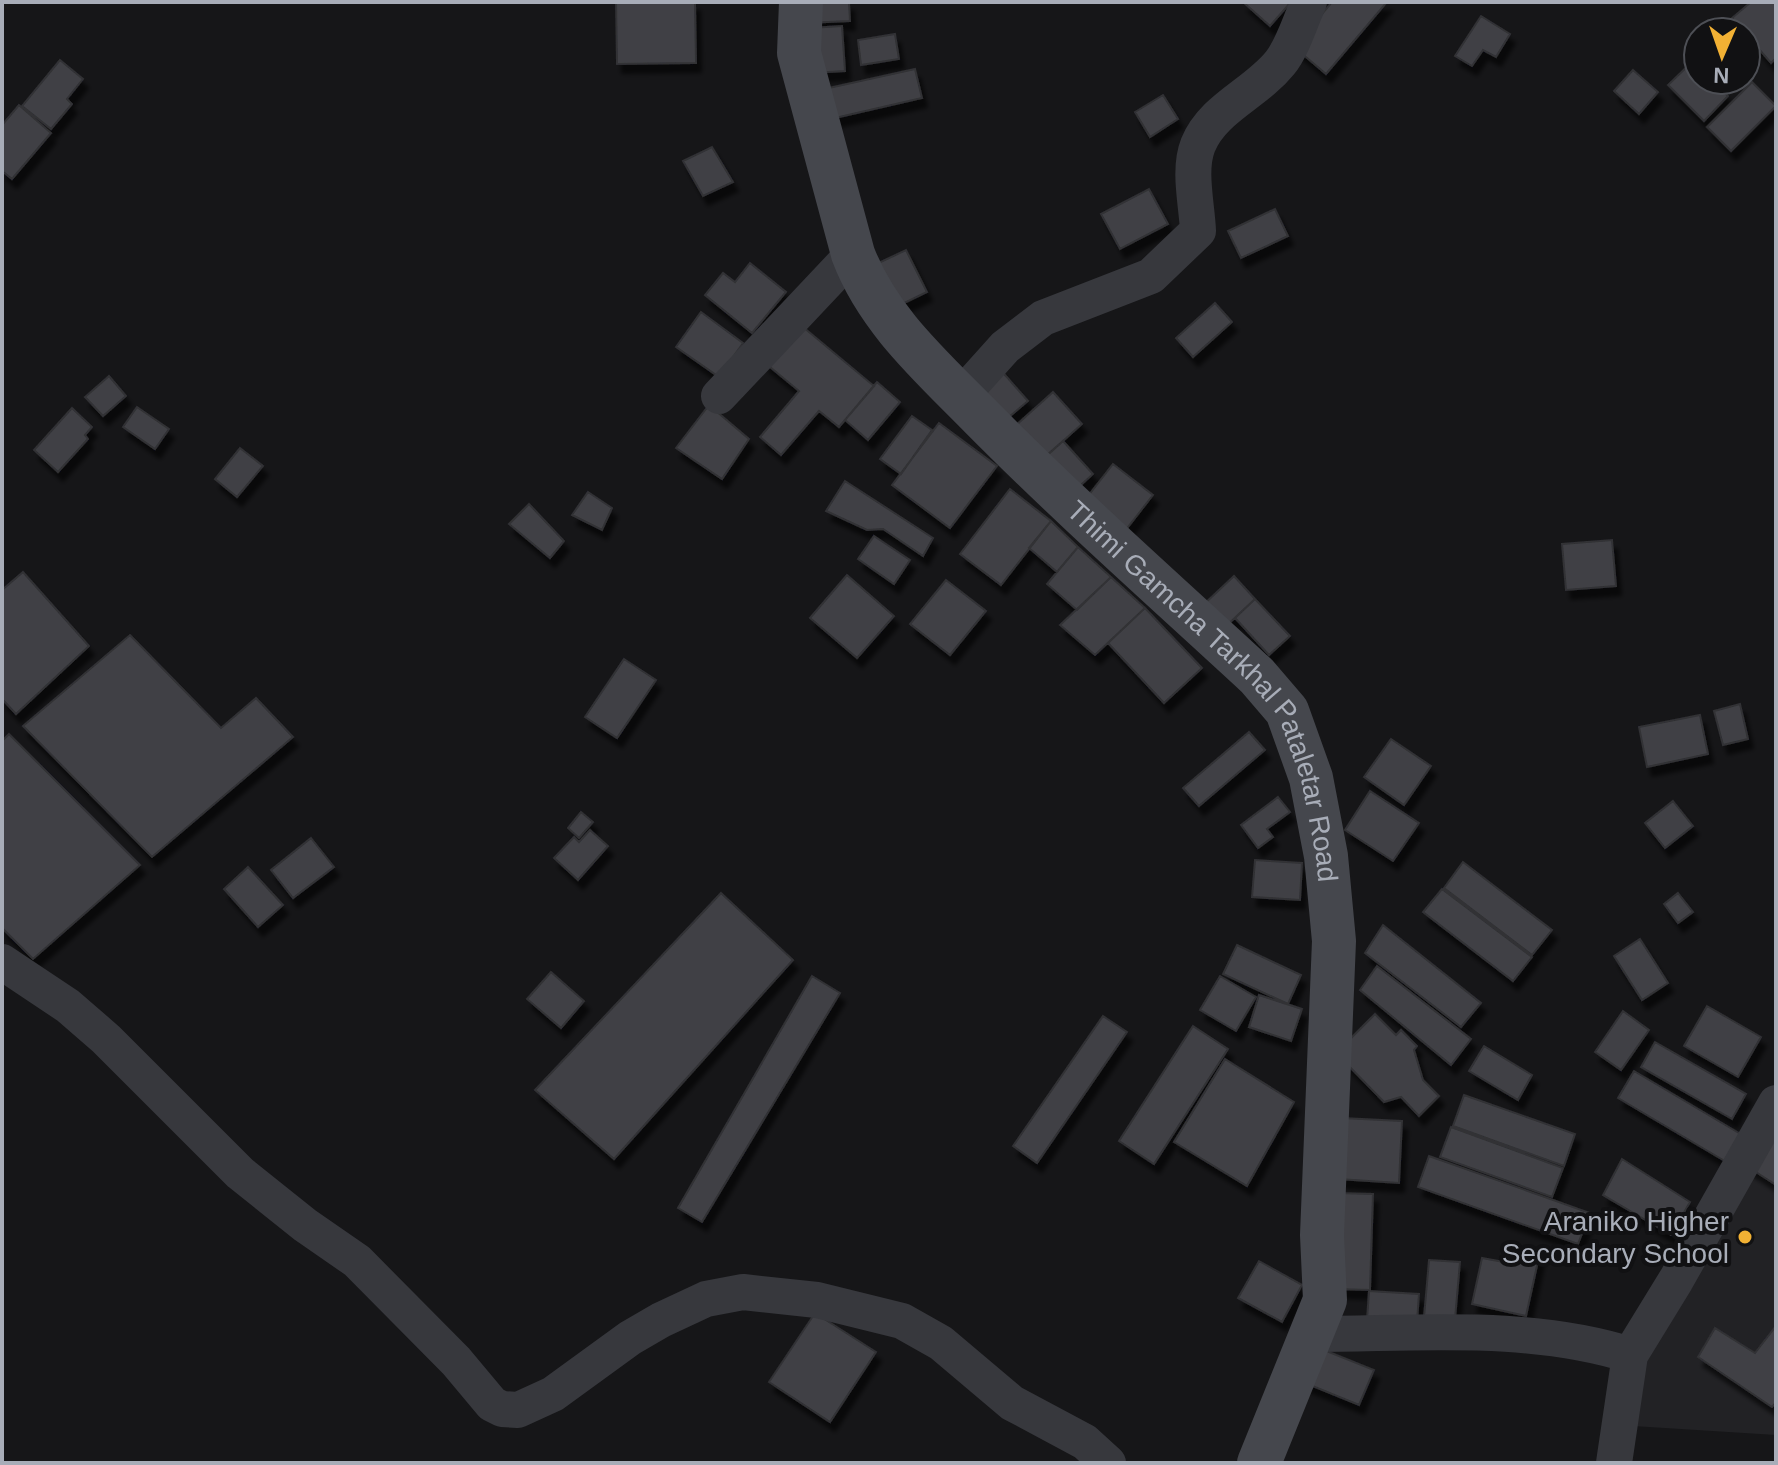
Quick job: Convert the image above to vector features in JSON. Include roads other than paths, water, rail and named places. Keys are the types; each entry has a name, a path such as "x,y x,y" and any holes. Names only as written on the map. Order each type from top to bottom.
{"street":[{"path":"781,2 799,53"},
{"name":"Thimi Gamcha Tarkhal Pataletar Road","path":"801,2 799,53 863,282 894,327 1029,466 1257,676 1287,711 1311,778 1326,856 1334,941 1322,1235 1325,1300 1259,1463"},
{"path":"961,396 1005,347 1043,318 1151,276 1198,231 1194,169 1197,147 1211,122 1282,61 1309,2"},
{"path":"719,396 853,254"},
{"path":"2,962 68,1006 106,1039 240,1173 305,1225 357,1261 456,1361 492,1404 502,1409 518,1410 553,1394 630,1338 661,1320 706,1299 743,1292 817,1300 902,1321 941,1343 1012,1403 1085,1442 1108,1463"},
{"path":"1614,1463 1630,1355 1776,1103"},
{"path":"1313,1334 1495,1333 1592,1343 1630,1355"}],"place":[{"name":"Araniko Higher Secondary School","path":"1745,1237"}]}
